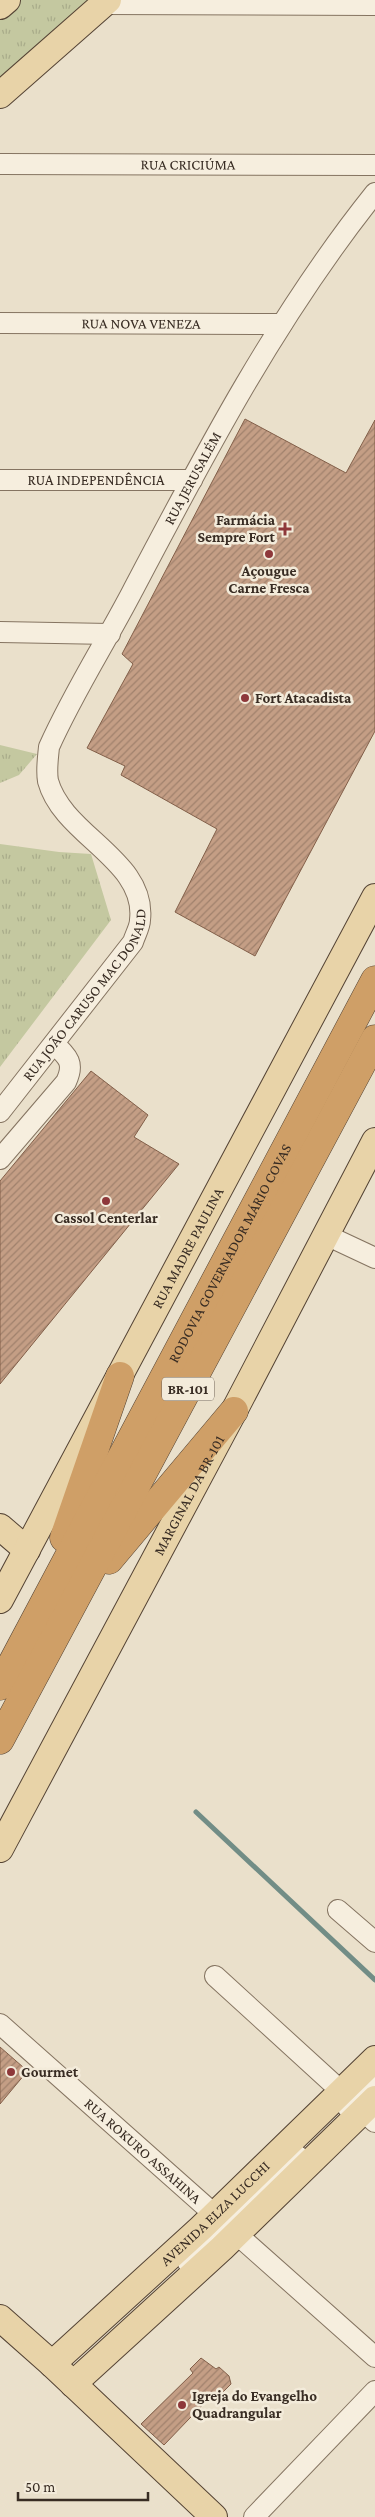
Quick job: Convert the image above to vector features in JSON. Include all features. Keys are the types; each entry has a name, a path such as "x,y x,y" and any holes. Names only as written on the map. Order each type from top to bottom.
{"highway":[{"name":"RODOVIA GOVERNADOR MÁRIO COVAS","path":"0,1686 375,980"},
{"name":"RODOVIA GOVERNADOR MÁRIO COVAS","path":"0,1740 375,1039"},
{"path":"36,1619 120,1376"},
{"path":"73,1604 234,1411"}],"main road":[{"path":"0,95 106,2"},
{"name":"RUA MADRE PAULINA","path":"0,1600 375,897"},
{"name":"MARGINAL DA BR-101","path":"0,1849 234,1411 375,1141"},
{"path":"0,1527 27,1550"},
{"name":"AVENIDA ELZA LUCCHI","path":"52,2364 225,2225 362,2105 375,2059"},
{"name":"AVENIDA ELZA LUCCHI","path":"73,2384 225,2225"},
{"path":"0,2318 52,2364 214,2517"}],"street":[{"path":"106,2 375,5"},
{"name":"RUA CRICIÚMA","path":"0,164 375,165"},
{"name":"RUA JERUSALÉM","path":"48,781 49,747 192,480 282,324 334,243 375,193"},
{"name":"RUA NOVA VENEZA","path":"0,323 282,324"},
{"name":"RUA INDEPENDÊNCIA","path":"0,480 192,480"},
{"path":"0,632 110,634"},
{"name":"RUA JOÃO CARUSO MAC DONALD","path":"0,1112 133,942 140,921 140,902 136,887 126,872 94,843 67,812 48,781"},
{"path":"0,1159 66,1082 71,1071 68,1057 54,1044"},
{"path":"326,1235 375,1258"},
{"path":"338,1910 375,1942"},
{"path":"215,1976 362,2105 375,2081"},
{"name":"RUA ROKURO ASSAHINA","path":"0,2024 375,2357"},
{"path":"87,2361 225,2225"},
{"path":"254,2517 375,2391"}],"green space":[{"path":"17,0 92,0 0,82 0,15"},
{"path":"0,745 37,754 19,775 0,783"},
{"path":"0,844 59,852 91,854 111,920 0,1067"}],"building":[{"name":"Fort Atacadista","path":"245,419 346,473 375,420 375,731 255,956 175,912 217,829 121,775 125,766 87,748 133,664 122,654"},
{"path":"91,1071 148,1115 134,1137 179,1164 0,1384 0,1181"},
{"name":"Gourmet","path":"0,2047 23,2067 21,2070 25,2074 0,2104"},
{"name":"Igreja do Evangelho Quadrangular","path":"201,2358 216,2369 219,2367 229,2376 231,2384 220,2395 214,2393 164,2445 141,2424 193,2373 190,2369"}],"waterway":[{"path":"196,1812 375,1980"}],"place":[{"name":"Farmácia Sempre Fort","path":"285,529"},
{"name":"Açougue Carne Fresca","path":"269,554"},
{"name":"Fort Atacadista","path":"245,698"},
{"name":"Cassol Centerlar","path":"106,1201"},
{"name":"Gourmet","path":"11,2072"},
{"name":"Igreja do Evangelho Quadrangular","path":"182,2405"}]}
